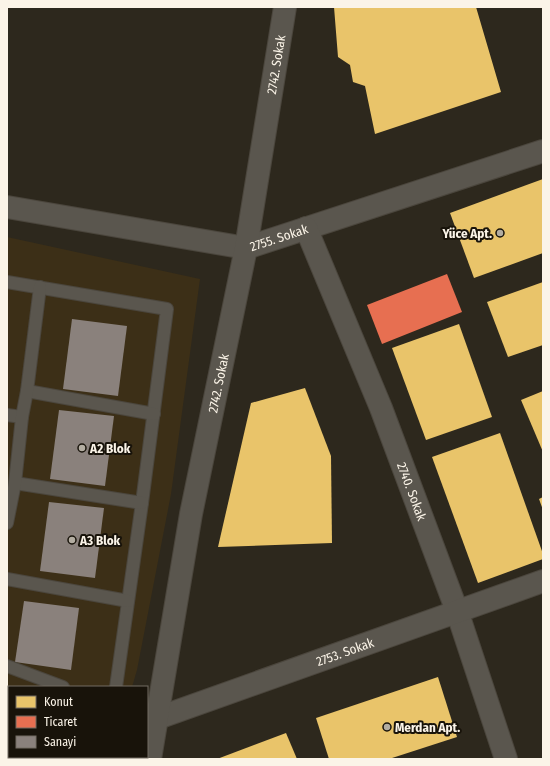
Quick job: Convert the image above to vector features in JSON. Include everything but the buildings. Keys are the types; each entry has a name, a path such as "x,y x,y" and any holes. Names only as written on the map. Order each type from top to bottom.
{"street":[{"name":"2742. Sokak","path":"150,759 152,716 191,514 246,248 285,7"},
{"name":"2755. Sokak","path":"7,207 246,248 543,151"},
{"name":"2740. Sokak","path":"306,228 381,408 457,611 506,759"},
{"name":"2753. Sokak","path":"152,716 543,580"}],"lane":[{"path":"7,282 167,309 116,686"},
{"path":"8,514 15,483 22,417 27,391 40,287"},
{"path":"27,391 154,414"},
{"path":"7,414 22,417"},
{"path":"15,483 142,503"},
{"path":"7,579 128,601"},
{"path":"7,666 60,686"}],"shaded area":[{"path":"7,237 200,279 171,494 137,670 132,686 8,686 8,758 109,759 7,759"}],"place":[{"name":"Yüce Apt.","path":"500,233"},
{"name":"A2 Blok","path":"82,448"},
{"name":"A3 Blok","path":"72,540"},
{"name":"Merdan Apt.","path":"387,727"}]}
